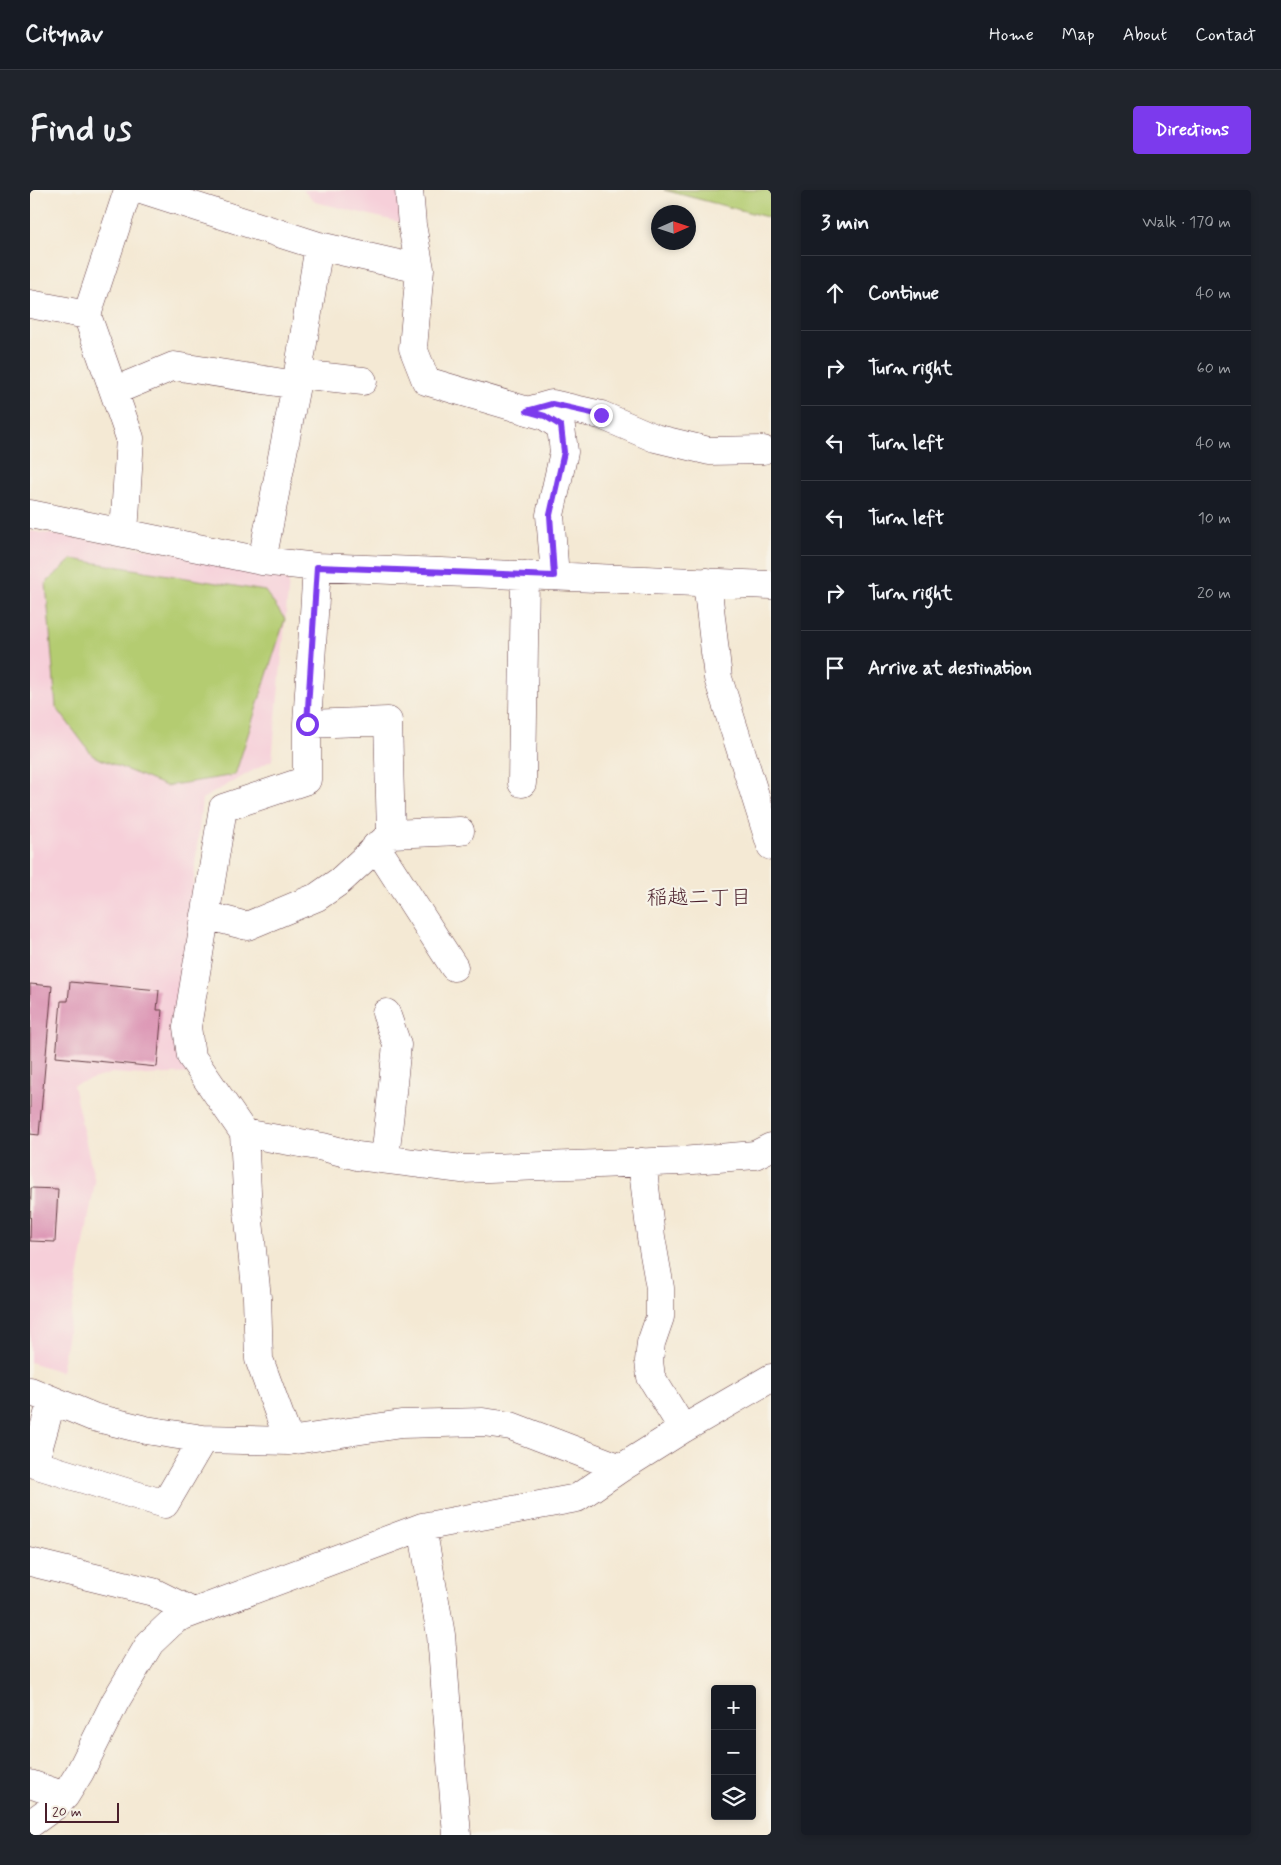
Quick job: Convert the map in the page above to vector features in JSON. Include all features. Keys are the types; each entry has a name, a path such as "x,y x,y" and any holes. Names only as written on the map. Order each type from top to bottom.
{"street":[{"path":"124,533 130,438 87,315 128,190"},
{"path":"144,190 319,246 420,268"},
{"path":"409,190 412,225 420,268 413,348 426,381 536,414 561,426 564,452 550,515 554,576"},
{"path":"262,561 297,380 319,246"},
{"path":"30,304 87,315"},
{"path":"114,391 174,366 297,380 363,381"},
{"path":"536,414 552,404 601,415 655,438 709,451 763,450"},
{"path":"30,514 262,561 317,567 771,585"},
{"path":"289,1441 259,1359 257,1298 248,1211 244,1134 192,1056 187,1027 223,808 307,780 307,724 317,567"},
{"path":"522,783 525,575"},
{"path":"708,582 718,678 771,846"},
{"path":"307,724 388,721 384,840 454,967"},
{"path":"205,915 247,926 317,897 340,881 384,840 460,831"},
{"path":"385,1159 397,1045 386,1013"},
{"path":"244,1134 323,1147 357,1156 462,1169 642,1162 755,1155 771,1147"},
{"path":"642,1162 650,1237 660,1288 660,1317 651,1343 649,1361 651,1377 683,1429"},
{"path":"30,1824 55,1806 65,1796 80,1772 115,1702 150,1643 170,1624 193,1612 422,1527 577,1498 620,1468 683,1429 771,1378"},
{"path":"203,1439 165,1504 34,1464 41,1395 93,1417 146,1430 203,1439 289,1441 401,1424 483,1422 511,1426 620,1468"},
{"path":"422,1527 442,1635 457,1835"},
{"path":"30,1562 153,1592 193,1612"},
{"path":"30,1784 65,1796"}],"shaded area":[{"path":"303,190 409,190 412,225 315,202"},
{"path":"30,531 224,560 289,581 272,760 202,799 183,987 196,1073 146,1075 112,1073 73,1085 95,1182 61,1372 30,1362"}],"green space":[{"path":"664,190 771,190 771,218"},
{"path":"72,559 265,591 285,619 235,775 166,786 93,756 56,707 46,583"}],"building":[{"path":"70,982 159,990 157,1010 162,1010 157,1067 56,1057 61,1001 68,1001"},
{"path":"30,984 52,986 39,1135 30,1134"},
{"path":"31,1188 58,1189 55,1242 30,1241"}],"district":[{"name":"稲越二丁目","path":"699,898"}],"route":[{"path":"307,724 317,567 554,576 550,515 564,452 561,426 545,416 527,411 552,404 601,415"}]}
